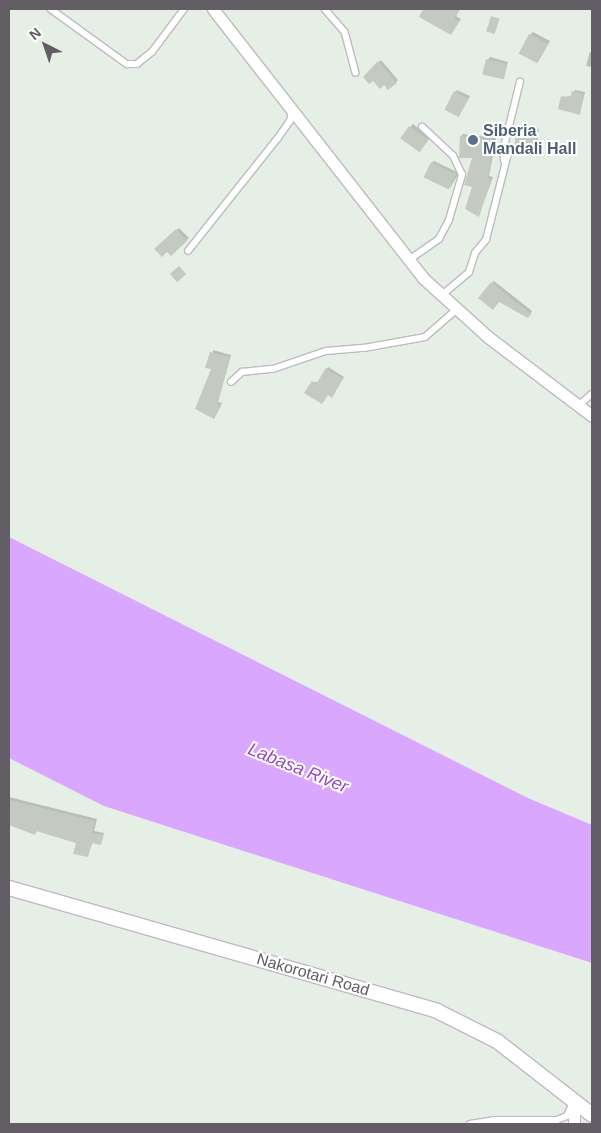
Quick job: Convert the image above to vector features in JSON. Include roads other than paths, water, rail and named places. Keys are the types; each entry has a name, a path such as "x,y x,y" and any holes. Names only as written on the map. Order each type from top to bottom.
{"street":[{"path":"212,9 409,260 455,311 592,416"},
{"name":"Nakorotari Road","path":"9,888 436,1011 497,1041 592,1115"},
{"path":"574,1100 574,1124"}],"lane":[{"path":"51,9 126,64 138,64 152,52 184,9"},
{"path":"325,9 344,32 356,73"},
{"path":"504,163 503,151 520,82"},
{"path":"188,251 278,138 290,121 292,110"},
{"path":"409,260 439,238 449,220 462,175 453,156 422,127"},
{"path":"441,296 468,272 475,253 486,240 504,163 508,154"},
{"path":"231,382 242,372 273,369 326,351 364,348 425,336 455,311"},
{"path":"578,406 592,394"},
{"path":"470,1124 495,1120 557,1120 567,1116 574,1100"}],"water":[{"name":"Labasa River","path":"9,537 528,798 592,825 592,963 104,806 9,758"}],"place":[{"name":"Siberia Mandali Hall","path":"473,140"}]}
